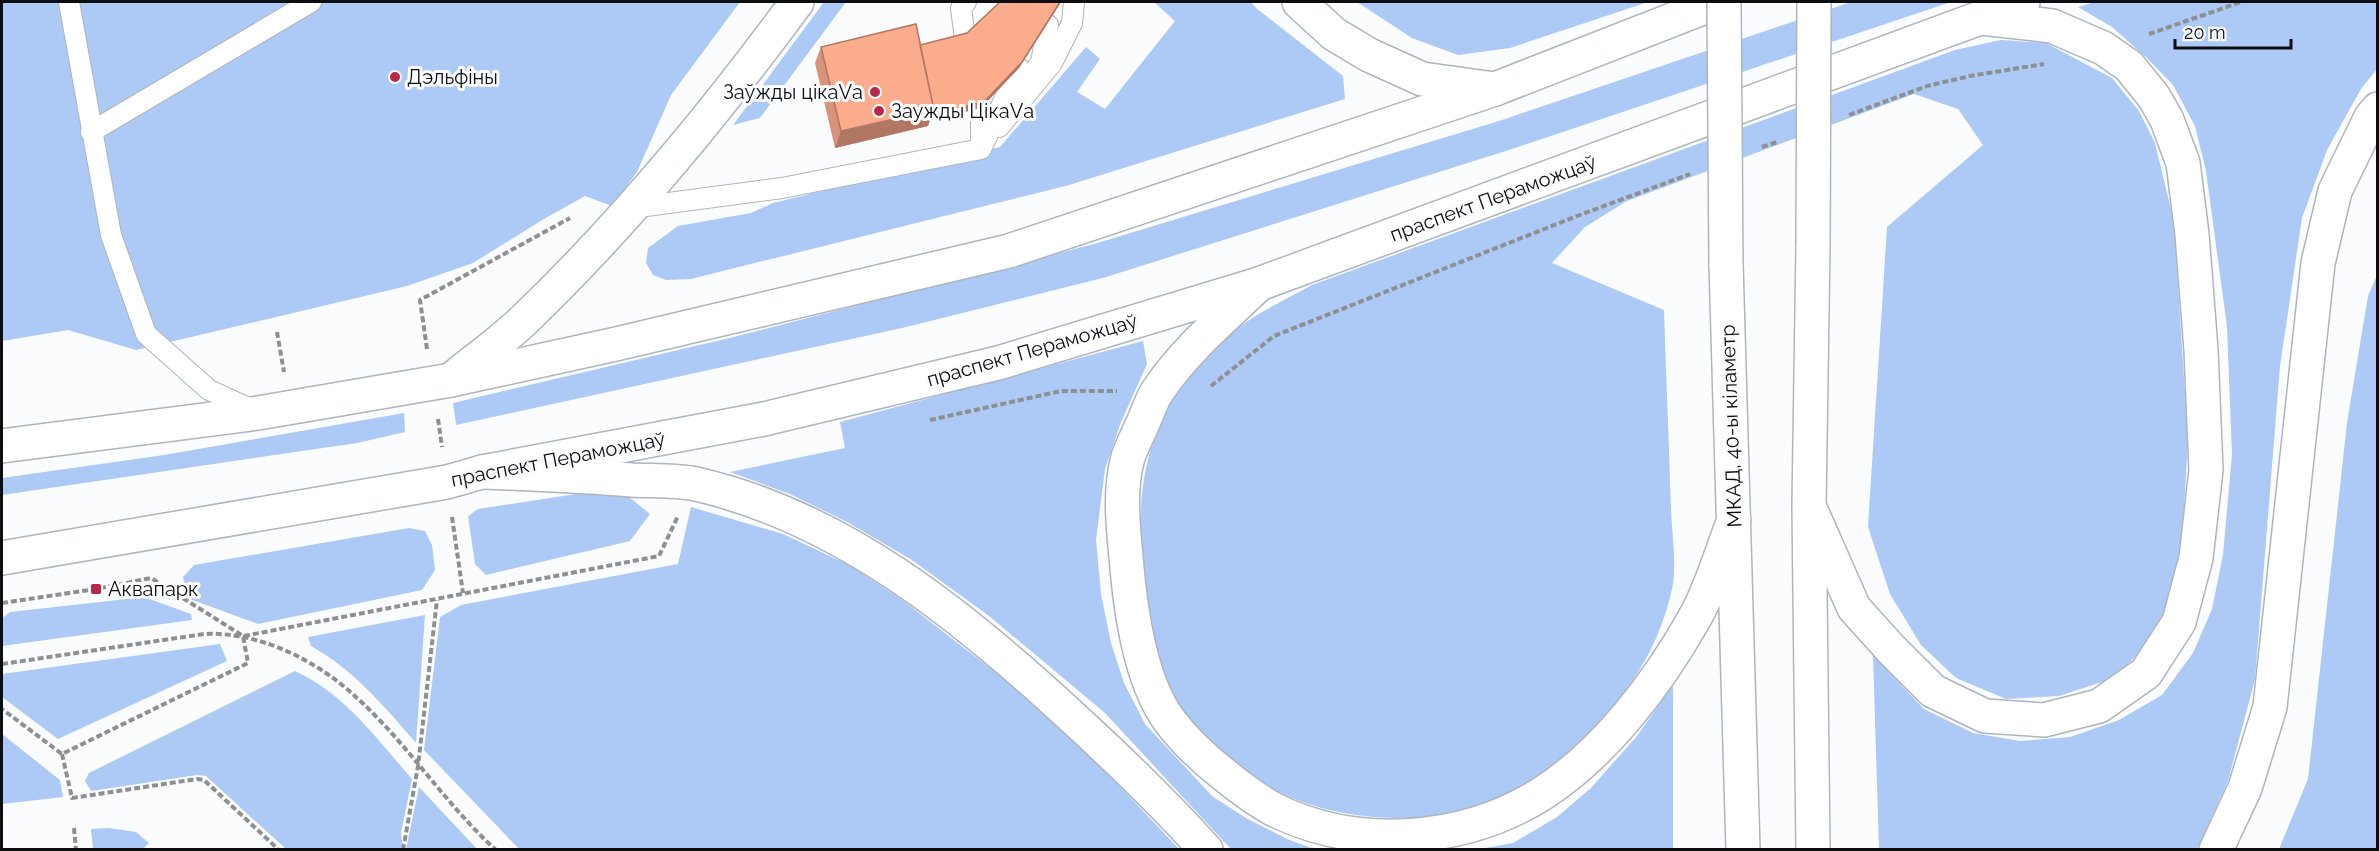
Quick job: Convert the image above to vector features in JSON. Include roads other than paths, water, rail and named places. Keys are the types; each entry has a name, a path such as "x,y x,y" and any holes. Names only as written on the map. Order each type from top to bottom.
{"main road":[{"path":"451,380 522,321 585,259 739,81 797,2"},
{"path":"1299,2 1334,34 1369,55 1422,79 1495,89"},
{"path":"2,446 258,412 451,380 616,344 1009,251 1495,89 1718,2"},
{"name":"МКАД, 40-ы кіламетр","path":"1724,2 1726,264 1743,849"},
{"path":"1813,849 1809,506 1814,2"},
{"name":"праспект Пераможцаў","path":"2,558 447,482 482,472 764,419 1009,360 1259,284 2023,2"},
{"path":"1809,506 1854,608 1891,650 1933,691 1985,716 2044,720 2099,706 2146,673 2179,622 2196,558 2206,470 2201,350 2192,234 2183,163 2167,120 2154,97 2129,66 2103,48 2052,26 1982,18"},
{"path":"2217,849 2245,788 2270,707 2318,263 2335,191 2371,117 2378,109"},
{"path":"1259,284 1198,343 1158,390 1128,458 1122,505 1127,578 1135,629 1147,676 1168,719 1207,761 1247,793 1276,811 1329,831 1387,838 1443,833 1498,816 1543,792 1585,760 1636,708 1696,617 1734,520"},
{"path":"482,472 693,484 739,496 797,517 888,570 960,620 1022,671 1100,742 1163,802 1206,849"}],"lane":[{"path":"69,2 111,235 146,334 209,390 258,412"},
{"path":"91,132 311,2"},
{"path":"965,39 961,8 966,2"},
{"path":"631,208 782,188 981,149 1052,63 1072,23 1074,2"},
{"path":"981,149 1041,62 1048,25"},
{"path":"981,149 1019,68"},
{"path":"981,108 981,149"}],"place":[{"name":"Дэльфіны","path":"395,77"},
{"name":"Заўжды цікаVа","path":"875,92"},
{"name":"Заужды ЦікаVа","path":"879,111"},
{"name":"Аквапарк","path":"96,589"}]}
